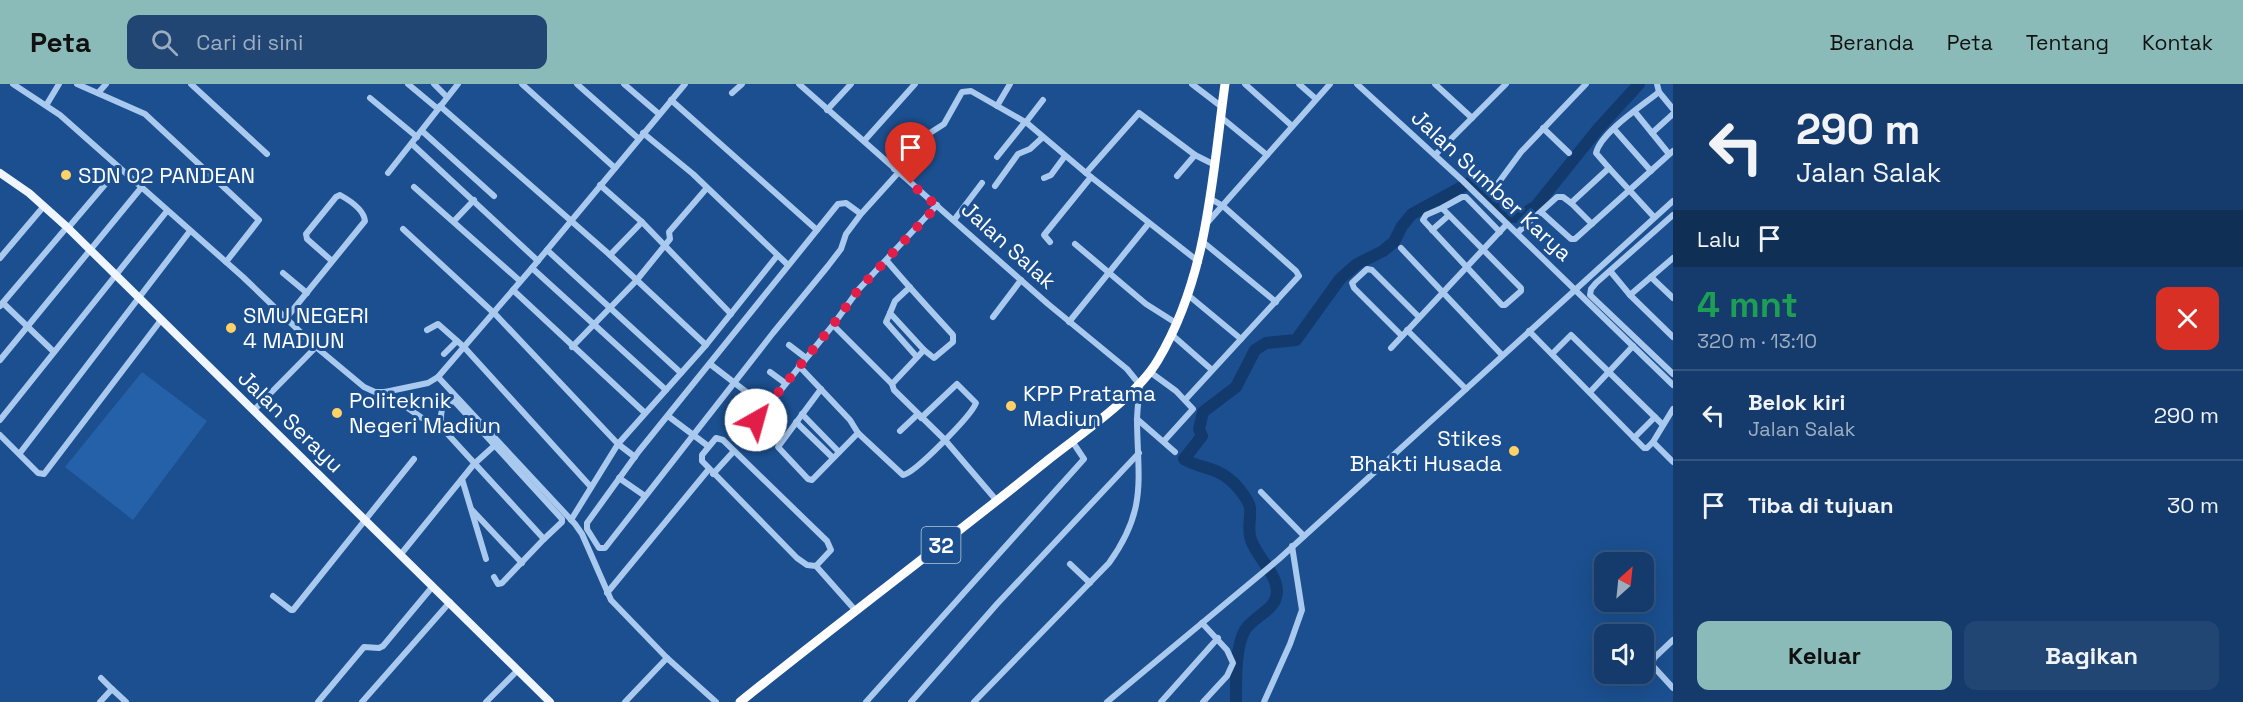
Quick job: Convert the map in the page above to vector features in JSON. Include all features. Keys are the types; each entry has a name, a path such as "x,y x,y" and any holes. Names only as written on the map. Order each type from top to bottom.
{"highway":[{"name":"32","path":"740,702 997,501 1140,385 1171,334 1188,296 1199,262 1211,199 1226,84"}],"main road":[{"name":"Jalan Serayu","path":"0,173 44,206 67,227 550,702"}],"street":[{"path":"14,84 47,104 287,317 316,347 364,387 375,392 428,383 437,378 685,84"},
{"path":"47,104 59,84"},
{"path":"77,84 145,114 259,220 226,262"},
{"path":"98,93 106,84"},
{"path":"191,84 267,154"},
{"path":"408,84 439,107 610,255 706,345"},
{"path":"434,84 447,97"},
{"path":"388,173 458,84"},
{"path":"522,84 615,168"},
{"path":"577,84 641,136 693,174 706,189 788,265"},
{"path":"624,84 659,114"},
{"path":"732,93 742,84"},
{"name":"Jalan Salak","path":"800,84 1069,322 1128,369 1140,385"},
{"path":"827,110 851,84"},
{"path":"864,141 915,84"},
{"path":"997,106 1010,84"},
{"path":"1192,84 1222,107"},
{"path":"1245,84 1292,126"},
{"path":"1299,84 1316,99"},
{"path":"1206,224 1330,84"},
{"name":"Jalan Sumber Karya","path":"1357,84 1463,181 1673,385"},
{"path":"1435,84 1472,118"},
{"path":"1435,155 1506,84"},
{"path":"1496,186 1521,152 1586,84"},
{"path":"1657,84 1659,92 1673,109"},
{"path":"861,214 846,203 840,203 635,457 587,522 587,529 599,548 605,548 828,266 841,249 846,234 922,138 944,124 963,92 971,92 1026,122 1088,175 1199,262"},
{"path":"1654,217 1596,151 1614,129 1659,92"},
{"path":"370,98 420,134 494,196"},
{"path":"671,100 748,171 817,230"},
{"path":"997,157 1043,100"},
{"path":"1541,212 1573,239 1671,152 1635,112"},
{"path":"1050,242 1044,235 1088,175 1139,113 1195,155 1215,165"},
{"path":"1652,133 1673,114"},
{"path":"1222,118 1267,155"},
{"path":"1543,128 1569,153"},
{"path":"1614,129 1651,171"},
{"path":"995,186 1018,154 1030,149 1043,137"},
{"path":"412,144 538,261"},
{"path":"1178,176 1195,155"},
{"path":"1044,178 1051,175 1065,156"},
{"path":"54,352 1,305 119,168"},
{"path":"1571,203 1609,168"},
{"path":"954,220 982,183"},
{"path":"600,185 642,222 732,314"},
{"path":"414,187 520,281"},
{"path":"0,360 141,188"},
{"path":"572,347 636,281 670,239 669,232 706,189"},
{"path":"287,317 366,219 357,208 340,195 306,234 307,239 332,261"},
{"path":"1442,208 1521,291 1503,305 1465,267 1423,219 1426,214 1466,197 1500,232"},
{"path":"1517,233 1557,197 1563,197 1571,203 1592,224"},
{"path":"1185,400 1298,278 1298,273 1223,206 1211,199"},
{"path":"454,221 474,200"},
{"path":"1107,702 1272,565 1673,201"},
{"path":"0,258 44,206"},
{"path":"747,432 859,289 937,206"},
{"path":"0,420 167,211"},
{"path":"1432,230 1448,216"},
{"path":"1673,216 1591,289 1593,299 1673,374"},
{"path":"610,255 642,222"},
{"path":"1069,322 1149,223"},
{"path":"1391,348 1507,224"},
{"path":"404,229 494,313 618,444 635,457"},
{"path":"20,453 190,231"},
{"path":"1203,242 1276,302"},
{"path":"1075,243 1146,304 1176,323"},
{"path":"1401,248 1502,355"},
{"path":"547,250 681,373"},
{"path":"571,520 618,444 706,345 777,256"},
{"path":"886,261 954,337 953,342 934,358 890,313"},
{"path":"1630,295 1672,262"},
{"path":"532,268 666,390"},
{"path":"1402,336 1353,288 1352,283 1367,269 1372,270 1419,317"},
{"path":"1611,272 1630,295 1673,337"},
{"path":"283,273 307,293"},
{"path":"1651,277 1673,298"},
{"path":"993,316 1021,280"},
{"path":"910,287 895,301 886,322 917,357"},
{"path":"513,290 645,413"},
{"path":"1188,296 1241,339"},
{"path":"0,435 38,473 44,474 161,320"},
{"path":"427,330 437,324 464,347 591,487"},
{"path":"833,325 945,440 997,501"},
{"path":"1407,330 1466,389"},
{"path":"1529,331 1645,448 1653,442 1673,409"},
{"path":"1171,334 1212,370"},
{"path":"1552,354 1571,335 1663,425"},
{"path":"444,354 457,341"},
{"path":"789,345 806,358"},
{"path":"1590,392 1633,346"},
{"path":"253,411 316,347"},
{"path":"892,384 924,350"},
{"path":"710,364 766,407"},
{"path":"799,366 850,420 858,433 904,476 945,440 976,405 959,384 954,384 920,416 900,431"},
{"path":"770,372 785,383"},
{"path":"1150,372 1185,400 1193,410 1164,441"},
{"path":"437,378 582,534 607,593 618,609 667,658 716,702"},
{"path":"974,702 1110,563 1128,532 1139,493 1137,419 1140,385"},
{"path":"821,389 778,447 808,479 815,478 858,433"},
{"path":"385,392 422,418"},
{"path":"494,578 498,584 502,583 562,522 562,519 455,402 448,399 445,401 441,412 441,426 544,539"},
{"path":"802,414 839,452"},
{"path":"668,416 708,446"},
{"path":"1634,438 1655,417"},
{"path":"1137,419 1175,452"},
{"path":"796,422 832,458"},
{"path":"816,566 831,550 827,541 734,451 716,438 701,458 711,472 797,558 807,565 816,566 856,611"},
{"path":"866,702 1084,459 1072,441"},
{"path":"1653,442 1673,462"},
{"path":"401,554 474,464 494,446"},
{"path":"607,593 711,472 734,451"},
{"path":"911,702 1138,453"},
{"path":"273,596 293,610 414,459"},
{"path":"619,478 645,496"},
{"path":"459,482 472,509 486,559"},
{"path":"1261,492 1304,536"},
{"path":"472,509 522,563"},
{"path":"1264,702 1290,644 1302,610 1292,546"},
{"path":"1070,564 1090,583"},
{"path":"318,702 364,647 383,646 433,586"},
{"path":"362,702 450,602"},
{"path":"1202,623 1231,655 1232,668 1203,702"},
{"path":"1161,702 1218,638"},
{"path":"1673,640 1654,658 1652,665 1673,688"},
{"path":"625,702 667,658"},
{"path":"486,702 518,670"},
{"path":"101,678 126,702"},
{"path":"100,702 111,689"}],"shaded area":[{"path":"142,372 207,421 133,520 65,467"}],"waterway":[{"path":"1236,702 1237,665 1242,637 1249,625 1274,602 1277,590 1272,575 1251,540 1250,508 1242,492 1224,475 1184,459 1202,436 1199,429 1203,412 1236,387 1255,350 1266,343 1296,340 1340,279 1357,264 1383,251 1394,242 1402,226 1412,214 1471,182 1478,185 1511,217 1519,217 1536,206 1598,129 1639,84"}],"place":[{"name":"SDN 02 PANDEAN","path":"66,175"},
{"name":"SMU NEGERI 4 MADIUN","path":"231,328"},
{"name":"KPP Pratama Madiun","path":"1011,406"},
{"name":"Politeknik Negeri Madiun","path":"337,413"},
{"name":"Stikes Bhakti Husada","path":"1514,451"}],"route":[{"path":"756,420 833,325 859,289 937,206 911,184"}]}
